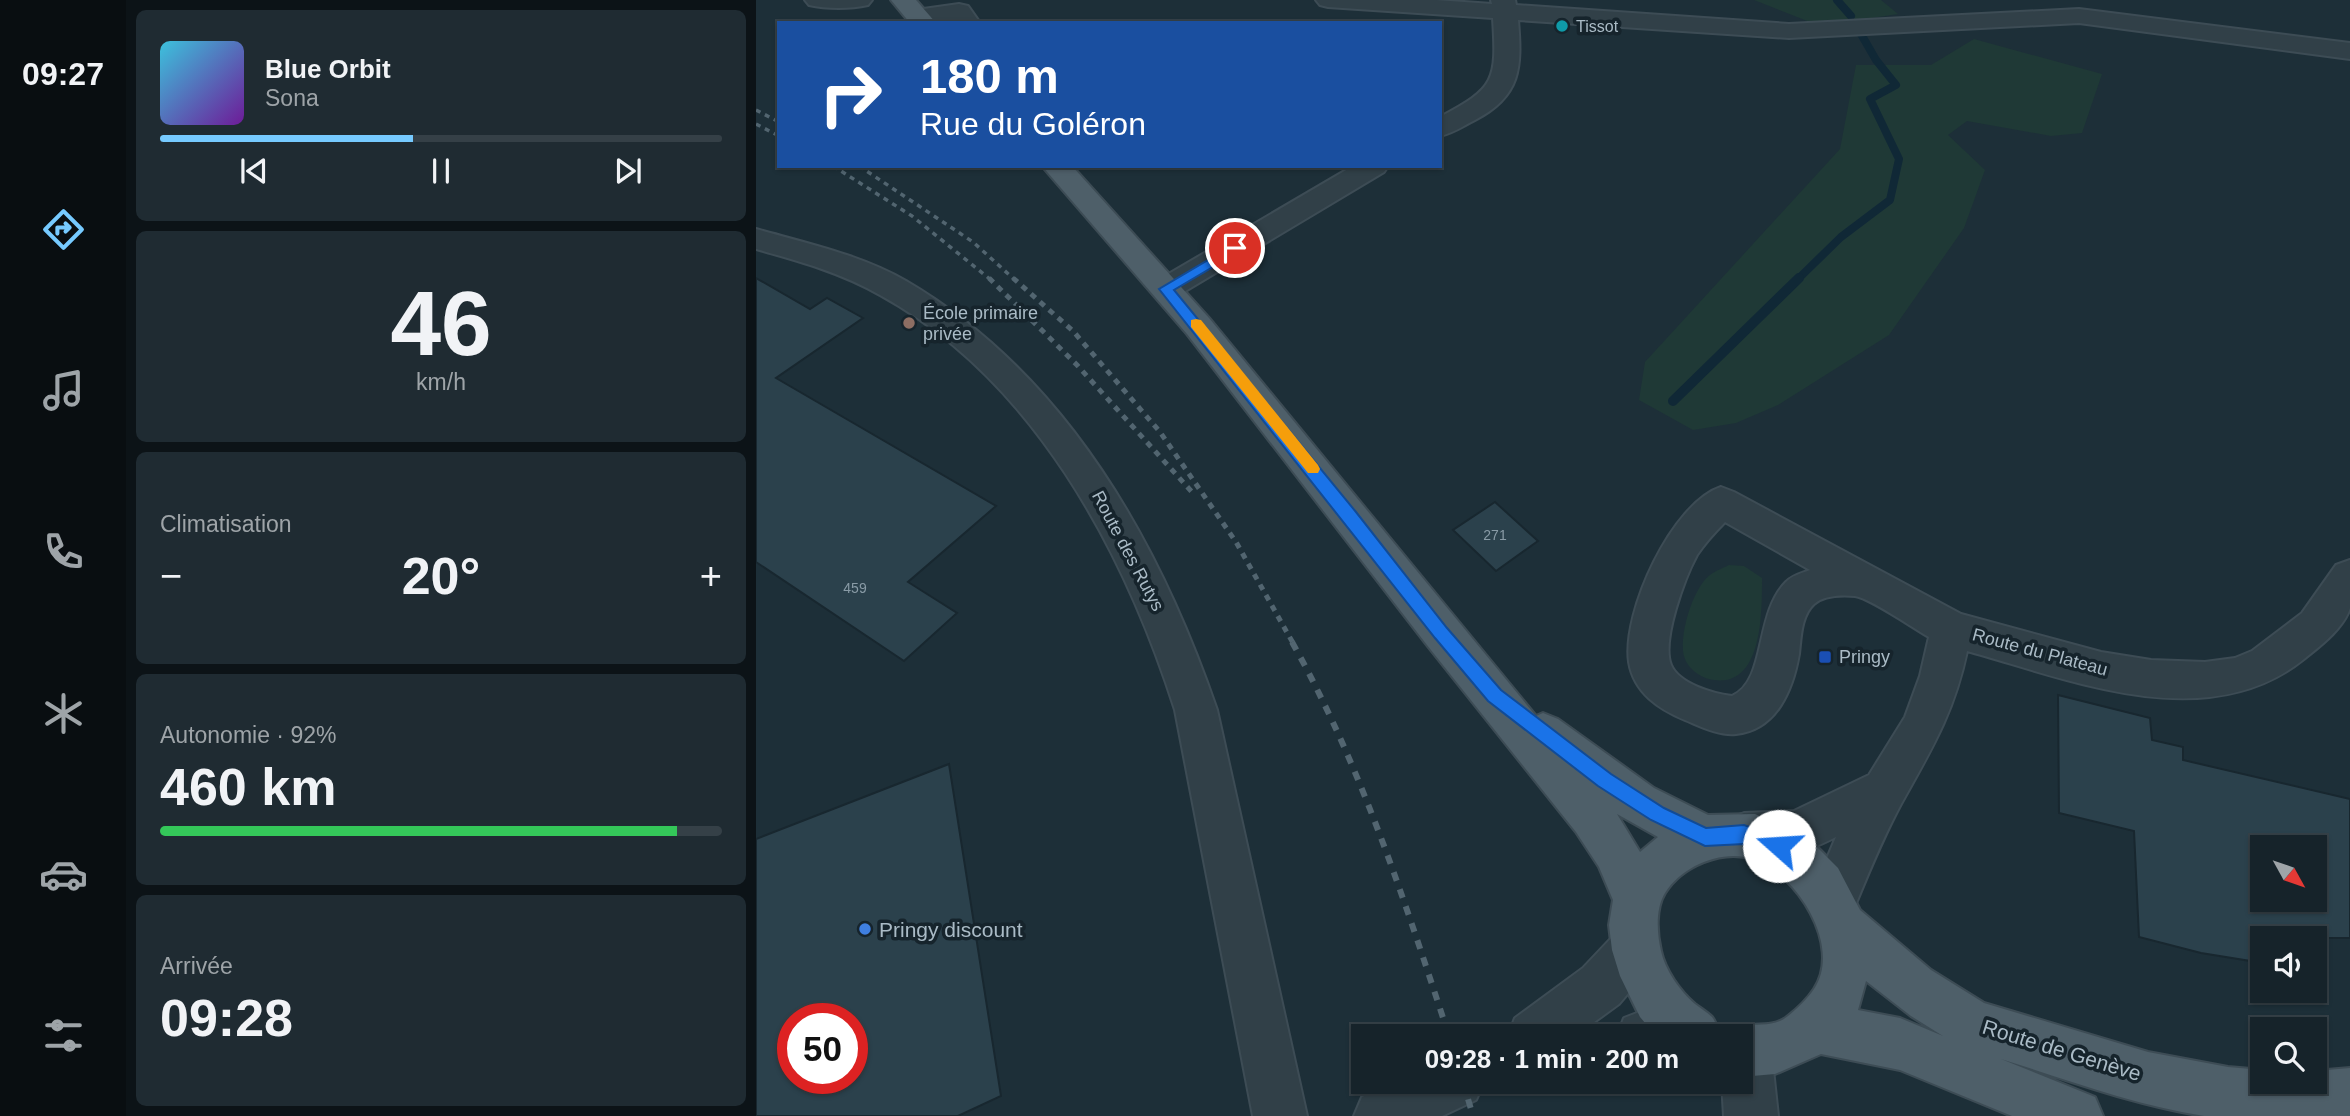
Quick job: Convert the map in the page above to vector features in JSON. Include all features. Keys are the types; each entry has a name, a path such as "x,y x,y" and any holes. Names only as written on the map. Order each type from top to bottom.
{"main road":[{"name":"Route de Genève","path":"1058,168 1166,289 1351,516 1441,633 1494,695 1607,838 1638,901"},
{"name":"Route de Genève","path":"1494,695 1638,803 1724,836 1768,841 1790,853 1810,869 1838,914 1907,984 1964,1020 2093,1064 2219,1094 2328,1103"},
{"path":"1668,1024 1642,973 1635,948 1634,923 1638,901 1649,878 1664,859 1682,845 1724,836"},
{"path":"1753,1052 1783,1046 1815,1027 1832,1006 1842,981 1846,954 1838,914"},
{"path":"1815,1027 1900,1044 2076,1116"}],"street":[{"path":"817,0 860,0"},
{"path":"1328,0 1504,6 1788,31 2079,16 2350,51"},
{"path":"1442,127 1480,105 1497,93 1501,86 1505,78 1504,6"},
{"path":"915,13 958,11 966,21"},
{"path":"1166,289 1371,168"},
{"name":"Route des Rutys","path":"756,239 838,264 892,287 930,311 975,345 1024,394 1093,486 1147,578 1182,659 1196,710 1280,1116"},
{"name":"Route du Plateau","path":"1861,580 1822,579 1798,596 1784,615 1769,687 1755,706 1744,713 1724,715 1679,699 1661,685 1650,663 1653,624 1685,544 1704,517 1721,502 1951,629 2101,670 2151,678 2205,681 2235,676 2267,664 2316,625 2350,576"},
{"path":"1838,914 1845,868 1885,790 1923,726 1941,676 1951,629"},
{"path":"1724,836 1797,833 1885,790"},
{"path":"1549,1024 1601,986 1635,948"},
{"path":"1381,1116 1431,1094"},
{"path":"1748,1094 1751,1116"}],"green space":[{"path":"1754,0 1881,0 1898,14 1820,26"},
{"path":"1974,39 2102,74 2082,133 2051,136 1967,121 1948,135 1985,170 1964,228 1889,335 1778,405 1736,423 1693,430 1639,400 1645,362 1840,149 1856,65 1931,65"},
{"path":"1729,565 1744,566 1762,578 1759,629 1750,662 1740,674 1727,680 1709,679 1695,672 1685,659 1685,627 1688,614 1704,581"}],"building":[{"path":"756,278 810,309 827,298 863,318 776,378 996,506 908,582 957,613 904,661 756,562"},
{"path":"1495,502 1538,541 1496,571 1453,530"},
{"path":"2058,695 2150,718 2152,740 2183,747 2183,760 2350,799 2350,938 2327,938 2327,926 2250,926 2250,961 2201,953 2139,937 2134,831 2059,813"},
{"name":"Pringy discount","path":"949,764 1001,1096 958,1116 756,1116 756,839"}],"waterway":[{"path":"1837,0 1851,16"},
{"path":"1797,280 1841,237 1890,200 1899,159 1870,99 1896,85 1876,60 1861,34"},
{"path":"1673,401 1799,278"}],"railway":[{"path":"756,110 777,121"},
{"path":"756,124 777,135"},
{"path":"836,168 912,216 991,280"},
{"path":"862,168 973,242 1015,280"},
{"path":"989,278 1077,365 1192,492"},
{"path":"1013,278 1073,331 1160,432 1236,542 1293,643"},
{"path":"1292,642 1317,689 1360,785 1398,885 1445,1024"},
{"path":"1467,1094 1473,1116"}],"slow traffic":[{"path":"1196,324 1313,469"}],"place":[{"name":"Tissot","path":"1562,26"},
{"name":"École primaire privée","path":"909,323"},
{"name":"Pringy","path":"1825,657"},
{"name":"Pringy discount","path":"865,929"}],"route":[{"path":"1235,248 1166,289 1351,516 1441,633 1494,695 1605,780 1657,814 1705,837 1736,834 1779,846"}]}
